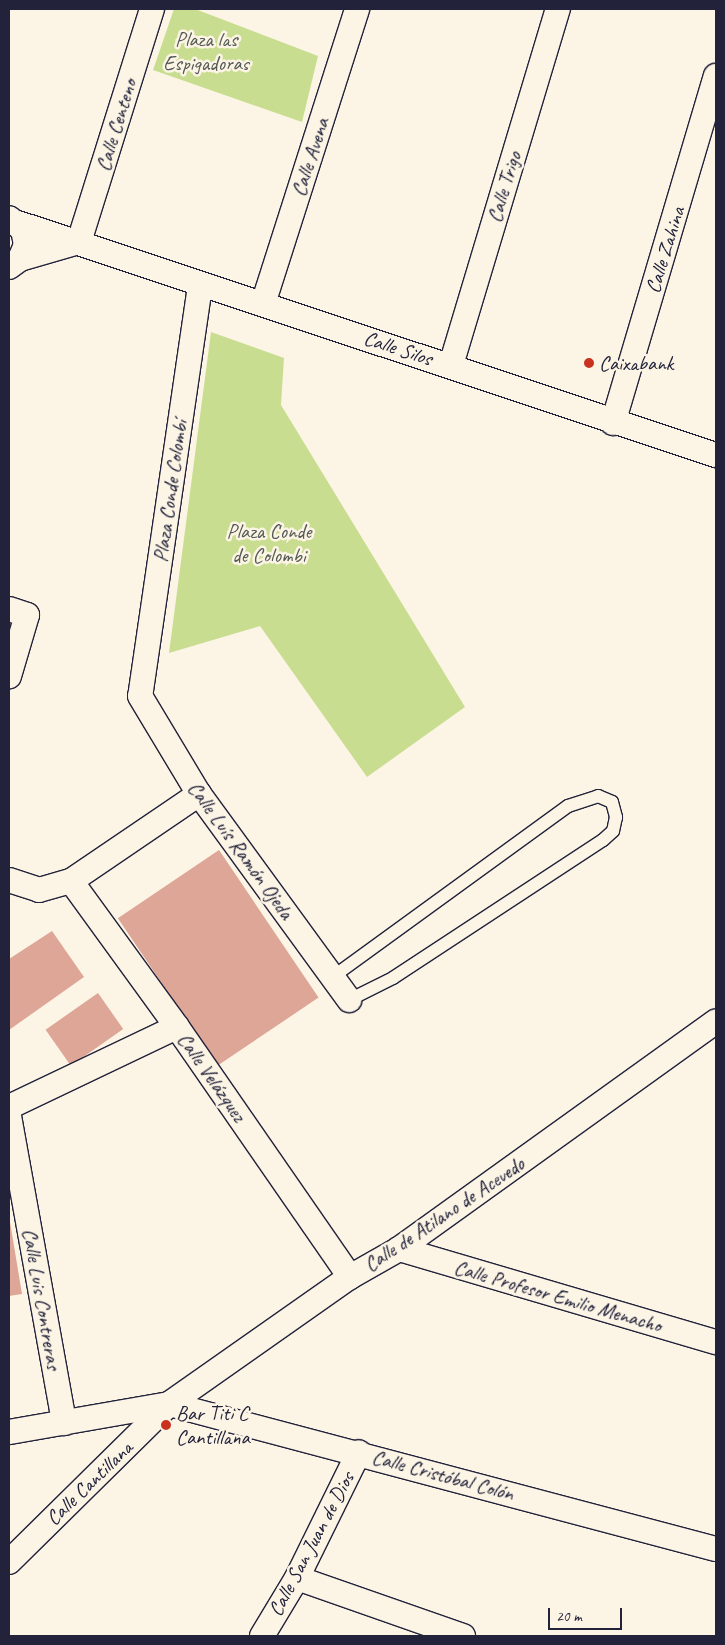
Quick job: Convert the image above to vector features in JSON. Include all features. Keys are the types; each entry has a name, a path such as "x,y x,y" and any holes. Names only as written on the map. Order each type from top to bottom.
{"street":[{"name":"Calle Centeno","path":"79,242 152,9"},
{"name":"Calle Avena","path":"263,304 357,9"},
{"name":"Calle Trigo","path":"451,365 558,9"},
{"name":"Calle Zahina","path":"613,423 716,76"},
{"name":"Calle Silos","path":"13,221 79,242 200,286 263,304 451,365 613,423 716,455"},
{"path":"13,221 26,245 14,263"},
{"path":"14,263 79,242"},
{"name":"Plaza Conde Colombí","path":"140,696 200,286"},
{"path":"9,610 27,615 9,676"},
{"name":"Calle Luís Ramón Ojeda","path":"140,696 199,794 334,976 349,1000"},
{"path":"9,880 39,890 71,881 199,794"},
{"name":"Calle Velázquez","path":"71,881 177,1027 350,1277"},
{"name":"Calle de Atilano de Acevedo","path":"169,1404 350,1277 399,1249 716,1021"},
{"path":"9,1107 177,1027"},
{"name":"Calle Luis Contreras","path":"9,1116 64,1423"},
{"name":"Calle Profesor Emilio Menacho","path":"399,1249 716,1342"},
{"path":"9,1432 169,1404"},
{"name":"Calle Cristóbal Colón","path":"169,1404 359,1452 716,1549"},
{"name":"Calle Cantillana","path":"9,1562 169,1404"},
{"name":"Calle San Juan de Dios","path":"262,1636 297,1578 359,1452"},
{"path":"297,1578 463,1636"}],"lane":[{"path":"334,976 568,806 598,796 612,802 616,818 613,831 603,840 393,978 349,1000"}],"green space":[{"name":"Plaza las Espigadoras","path":"174,9 195,9 318,56 302,122 153,70"},
{"name":"Plaza Conde de Colombi","path":"211,332 284,358 281,405 465,707 367,777 260,626 169,653"}],"building":[{"path":"219,850 319,998 217,1066 118,918"},
{"path":"52,931 84,977 9,1030 9,959"},
{"path":"98,993 123,1029 71,1066 46,1030"},
{"path":"9,1216 22,1294 9,1296"}],"place":[{"name":"Caixabank","path":"589,363"},
{"name":"Bar Titi C Cantillana","path":"166,1425"}]}
